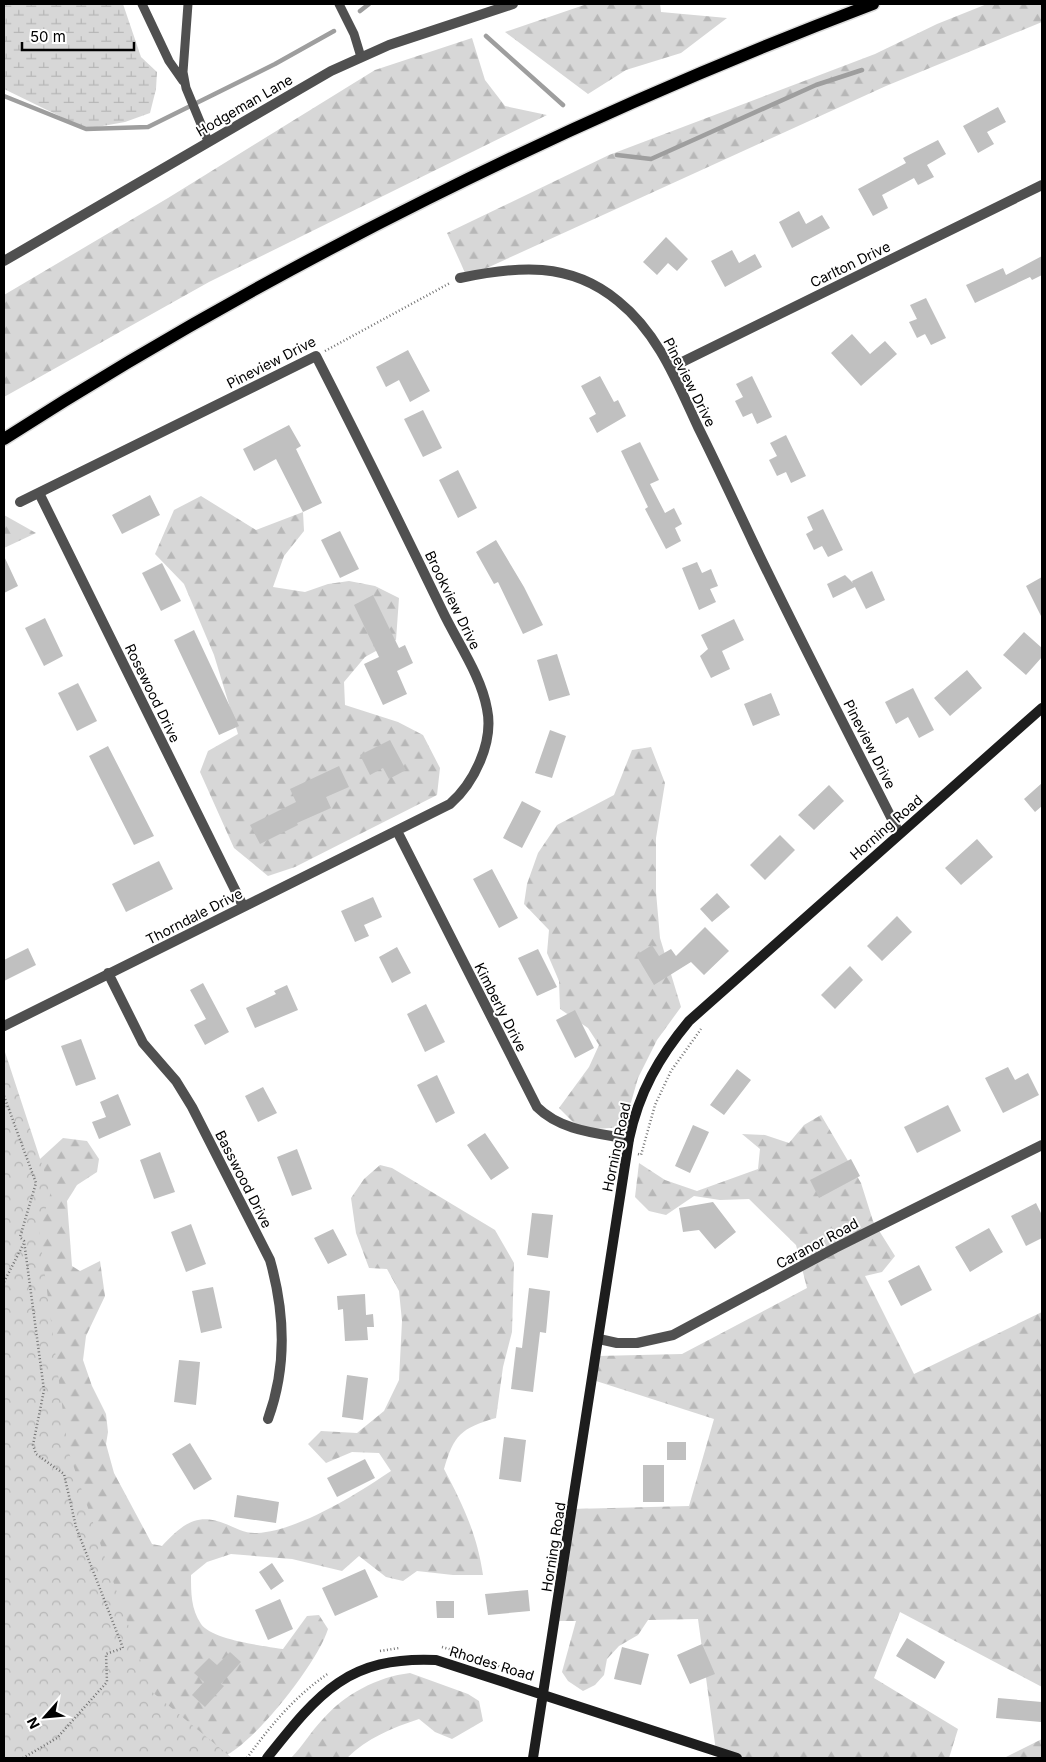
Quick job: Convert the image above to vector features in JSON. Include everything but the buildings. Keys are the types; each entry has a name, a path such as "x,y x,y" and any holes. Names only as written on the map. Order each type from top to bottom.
{"main road":[{"path":"4,439 172,336 432,198 623,106 874,4"}],"street":[{"name":"Hodgeman Lane","path":"4,261 331,71 361,56 513,4"},
{"name":"Carlton Drive","path":"670,368 1042,185"},
{"name":"Pineview Drive","path":"460,278 503,269 530,268 578,277 618,300 646,329 670,368 776,589 899,833"},
{"name":"Pineview Drive","path":"20,502 316,356"},
{"name":"Brookview Drive","path":"316,356 461,646 487,709 488,722 485,746 479,763 467,784 450,804 397,831"},
{"name":"Rosewood Drive","path":"39,493 243,906"},
{"name":"Horning Road","path":"533,1758 629,1138 640,1098 650,1074 667,1048 689,1021 1042,708"},
{"name":"Thorndale Drive","path":"4,1026 397,831"},
{"name":"Kimberly Drive","path":"397,831 537,1107 544,1114 566,1126 629,1138"},
{"name":"Basswood Drive","path":"108,974 143,1043 176,1081 192,1106 270,1260 276,1281 283,1338 282,1367 276,1396 268,1419"},
{"name":"Caranor Road","path":"599,1339 617,1343 637,1343 673,1335 835,1248 1042,1145"},
{"name":"Rhodes Road","path":"267,1758 300,1717 328,1689 358,1672 386,1662 410,1659 436,1660 737,1758"}],"lane":[{"path":"142,4 169,61 185,85 208,141"},
{"path":"185,85 183,72 188,4"},
{"path":"339,4 354,34 361,56"}],"path":[{"name":"Pineview Drive","path":"316,356 460,278"},
{"path":"627,1152 641,1155 655,1104 671,1071 702,1027"},
{"path":"4,1096 36,1183 20,1237 24,1241 44,1390 33,1446 36,1454 64,1474 76,1527 123,1648 106,1654 107,1682 57,1738 23,1758"},
{"path":"4,1282 24,1241"},
{"path":"437,1646 488,1660 502,1668"},
{"path":"379,1651 388,1648 408,1647"},
{"path":"247,1758 266,1732 308,1686 332,1671"}],"green space":[{"path":"4,4 123,4 141,57 157,72 156,89 150,113 125,122 86,129 4,89"},
{"path":"587,4 660,4 661,12 727,18 681,53 626,70 588,94 505,32"},
{"path":"987,4 1042,4 1042,22 886,86 467,277 447,233 609,155 875,54 937,24"},
{"path":"472,38 485,80 505,106 547,115 209,282 4,397 4,295 168,198 375,70"},
{"path":"201,496 256,530 303,512 304,531 284,556 273,587 305,592 328,584 349,581 375,586 399,598 396,640 365,657 344,682 345,705 398,722 423,735 440,768 437,795 295,867 268,876 234,848 200,772 208,751 238,734 214,655 184,584 155,554 174,510"},
{"path":"4,515 36,533 4,548"},
{"path":"651,747 665,783 656,838 656,892 660,938 681,1007 657,1040 638,1078 624,1127 581,1130 559,1108 589,1067 599,1045 588,1028 560,1009 559,981 547,953 549,930 524,904 527,884 538,853 557,825 614,795 632,750"},
{"path":"4,1049 51,1192 39,1230 68,1450 151,1691 232,1758 4,1758"},
{"path":"821,1115 861,1183 873,1221 895,1256 882,1272 865,1276 914,1374 1042,1312 1042,1687 900,1612 874,1678 958,1729 949,1758 737,1758 716,1751 698,1619 648,1620 638,1635 619,1646 607,1659 604,1675 595,1685 583,1691 568,1681 562,1672 576,1621 556,1621 573,1509 689,1506 714,1419 593,1380 597,1356 682,1354 807,1288 796,1245 749,1199 720,1200 694,1196 666,1215 649,1211 635,1197 639,1163 665,1180 697,1191 758,1169 760,1149 742,1134 765,1135 789,1143 804,1125"},
{"path":"63,1138 87,1141 99,1159 97,1172 77,1185 67,1201 72,1266 80,1271 100,1261 105,1296 86,1336 83,1360 92,1386 106,1414 108,1432 106,1444 114,1473 152,1544 162,1546 179,1529 200,1520 217,1521 252,1533 273,1531 290,1526 327,1510 391,1471 379,1453 352,1452 326,1463 308,1444 321,1431 357,1433 384,1411 399,1380 402,1321 399,1291 387,1269 369,1268 356,1233 351,1198 364,1179 380,1165 392,1168 495,1230 514,1263 512,1332 503,1367 496,1418 475,1425 461,1435 451,1448 444,1469 473,1533 483,1575 453,1575 417,1571 403,1581 386,1577 359,1556 342,1571 292,1559 231,1554 207,1562 191,1575 193,1607 201,1624 207,1630 239,1641 283,1649 307,1616 319,1615 328,1629 312,1661 284,1700 252,1736 223,1757 154,1716 53,1439 26,1164 40,1159"},
{"path":"410,1673 468,1694 479,1701 483,1721 452,1739 435,1732 419,1719 380,1734 347,1758 291,1758 319,1724 341,1702 362,1688 386,1678"},
{"path":"1042,1739 1042,1758 1004,1758"}],"waterway":[{"path":"360,11 369,4"},
{"path":"4,96 86,129 148,127 275,64 334,31"},
{"path":"486,36 563,105"},
{"path":"617,155 651,159 816,85 862,70"}]}
